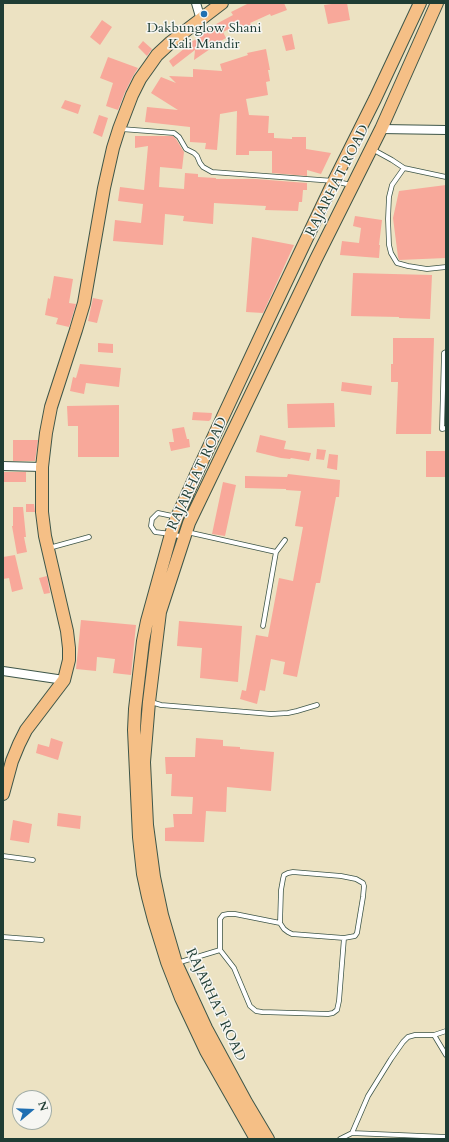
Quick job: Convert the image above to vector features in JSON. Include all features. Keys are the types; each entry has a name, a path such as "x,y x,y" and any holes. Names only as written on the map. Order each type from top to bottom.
{"main road":[{"path":"3,794 12,762 26,730 64,680 69,660 67,631 47,548 42,512 42,467 51,407 84,303 108,169 119,129 140,79 157,55 222,3"},
{"path":"256,1139 206,1051 181,998 169,968 154,920 143,874 138,829 134,709 143,641 171,534 177,517 334,181 375,99 420,3"},
{"name":"RAJARHAT ROAD","path":"268,1139 206,1028 176,963 162,915 154,876 147,824 144,762 149,702 160,612 187,531 316,259 372,149 437,3"}],"street":[{"path":"196,3 201,20"},
{"path":"381,129 446,130"},
{"path":"3,466 42,467"},
{"path":"3,671 64,680"}],"lane":[{"path":"119,129 174,133 179,137 186,149 197,156 200,164 212,172 334,181 353,185"},
{"path":"372,149 404,168 446,177"},
{"path":"404,168 392,185 389,197 388,232 391,253 397,263 408,266 427,269 446,267"},
{"path":"446,352 444,353 442,429 446,428"},
{"path":"187,531 177,517 158,513 152,519 151,526 155,532 171,534 187,531 276,552"},
{"path":"47,548 89,537"},
{"path":"263,626 276,552 284,540"},
{"path":"149,702 271,714 297,712 317,705"},
{"path":"3,856 33,860"},
{"path":"293,872 342,876 360,880 363,883 364,886 358,933 355,936 344,938 292,934 284,929 280,923 281,890 284,875 288,873 293,872"},
{"path":"280,923 235,914 223,915 220,919 220,950 234,968 250,1006 262,1012 328,1014 337,1010 344,938"},
{"path":"3,937 42,940"},
{"path":"176,963 220,950"},
{"path":"352,1133 368,1096 403,1042 408,1037 415,1035 434,1035 446,1031"},
{"path":"434,1035 446,1056"},
{"path":"340,1139 352,1133 445,1136"}],"building":[{"path":"249,3 284,3 287,10 271,16 270,14 250,23 252,26 240,31 237,25 223,32 226,38 212,46 213,47 194,60 195,50 173,67 169,61 185,48 184,47 206,32 205,30 233,15 231,12"},
{"path":"347,3 350,20 328,24 324,5"},
{"path":"102,20 112,27 100,45 90,37"},
{"path":"292,34 295,49 286,51 282,36"},
{"path":"143,41 152,49 147,56 138,47"},
{"path":"266,49 270,70 268,70 270,81 266,82 268,95 246,99 249,115 269,116 268,133 274,133 274,138 292,139 292,137 306,137 306,149 331,153 321,174 307,170 307,176 272,173 272,151 249,151 249,155 236,155 237,111 220,114 217,150 205,149 206,143 190,142 190,127 145,122 147,107 178,110 151,93 161,77 176,83 169,76 193,77 193,69 222,71 220,64 248,55 247,53"},
{"path":"108,57 138,68 125,92 118,110 106,106 113,83 100,78"},
{"path":"65,100 81,105 78,114 61,108"},
{"path":"99,115 108,118 102,137 93,133"},
{"path":"135,136 173,136 184,152 182,169 160,167 159,187 184,189 185,173 198,174 198,177 216,179 256,179 307,183 307,190 303,190 302,202 299,202 298,211 265,210 266,206 214,203 213,224 183,221 184,216 165,214 163,245 113,241 115,220 141,223 143,204 118,201 120,187 144,190 148,146 135,148"},
{"path":"446,185 446,258 399,260 393,218 399,191"},
{"path":"355,216 382,220 379,258 340,255 342,241 359,243 361,228 353,226"},
{"path":"252,237 294,245 263,313 246,312"},
{"path":"353,273 432,275 430,319 351,316"},
{"path":"54,276 73,279 69,303 76,304 69,327 56,324 58,318 45,315 48,298 50,299"},
{"path":"93,298 103,300 97,323 88,321"},
{"path":"393,338 434,338 431,434 396,434 398,382 391,382"},
{"path":"98,343 113,344 113,353 98,352"},
{"path":"80,364 121,368 119,387 86,383 84,394 70,391 73,377 76,378"},
{"path":"342,382 372,386 371,395 341,391"},
{"path":"334,403 335,427 288,428 287,404"},
{"path":"119,405 119,457 78,457 78,426 68,426 67,406"},
{"path":"193,412 212,413 211,419 209,421 192,420"},
{"path":"184,427 187,439 189,439 190,447 171,451 169,442 174,442 172,429"},
{"path":"260,435 286,441 284,449 311,453 309,461 281,458 256,452"},
{"path":"13,440 38,440 35,461 13,461"},
{"path":"317,449 326,450 324,460 316,459"},
{"path":"426,451 446,451 446,477 426,477"},
{"path":"329,454 338,455 337,470 327,468"},
{"path":"3,472 26,472 26,482 3,482"},
{"path":"288,474 340,480 339,497 336,497 320,583 316,583 297,677 283,674 285,662 271,659 265,691 260,690 257,704 240,699 242,690 246,691 256,635 268,637 279,578 293,581 303,527 295,526 301,491 245,488 245,476 287,477"},
{"path":"223,482 236,485 225,536 212,534"},
{"path":"26,504 34,504 35,512 26,512"},
{"path":"13,507 23,507 26,537 24,537 27,552 17,554 12,526"},
{"path":"15,555 23,589 12,592 9,578 3,579 3,557"},
{"path":"47,576 50,593 44,594 39,578"},
{"path":"81,620 136,625 131,675 113,673 115,659 97,657 96,671 76,669"},
{"path":"179,621 242,626 238,682 200,678 202,648 177,646"},
{"path":"51,738 63,742 58,760 36,753 38,744 49,747"},
{"path":"196,738 223,740 223,746 274,752 271,791 227,787 226,812 206,811 204,842 165,841 165,828 174,827 173,814 192,814 193,797 171,796 172,774 166,774 165,757 195,757"},
{"path":"58,813 81,816 80,829 57,826"},
{"path":"13,820 32,824 29,843 10,840"}],"place":[{"name":"Dakbunglow Shani Kali Mandir","path":"204,14"}]}
